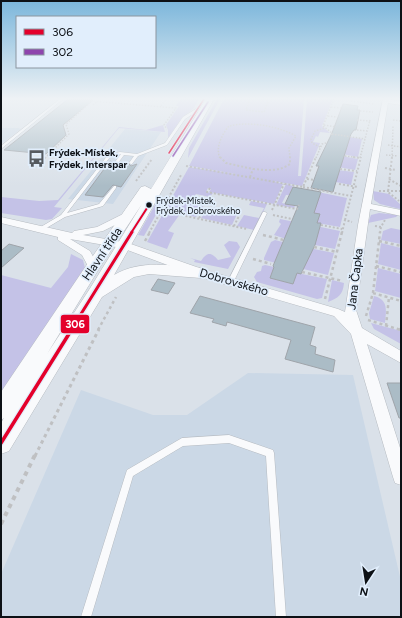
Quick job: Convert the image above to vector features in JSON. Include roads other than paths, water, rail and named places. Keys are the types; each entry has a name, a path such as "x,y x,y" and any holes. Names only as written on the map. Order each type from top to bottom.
{"main road":[{"name":"Hlavní třída","path":"1,410 93,266 124,246 128,215 185,128"},
{"name":"Hlavní třída","path":"1,443 95,294 194,128"},
{"path":"95,294 129,273 150,269 201,273"}],"street":[{"name":"Jana Čapka","path":"378,128 370,189 353,283 350,310 361,334 401,477"},
{"path":"367,206 401,213"},
{"path":"54,233 86,233 100,229 128,215"},
{"name":"Dobrovského","path":"1,220 54,233 124,246 201,273 338,313 361,334 401,358"},
{"name":"Dobrovského","path":"54,233 86,253 93,266"}],"lane":[{"path":"1,148 27,128"},
{"path":"63,216 93,181 109,156 113,154 137,155 159,148 166,144 177,128"},
{"path":"117,162 123,154"},
{"path":"131,163 137,155"},
{"path":"41,229 63,216 101,205 115,187"},
{"path":"231,281 256,231 267,214"},
{"path":"86,617 130,473 182,442 229,439 270,454 281,617"}],"place":[{"name":"Frýdek-Místek, Frýdek, Interspar","path":"36,158"},
{"name":"Frýdek-Místek, Frýdek, Dobrovského","path":"149,205"}]}
